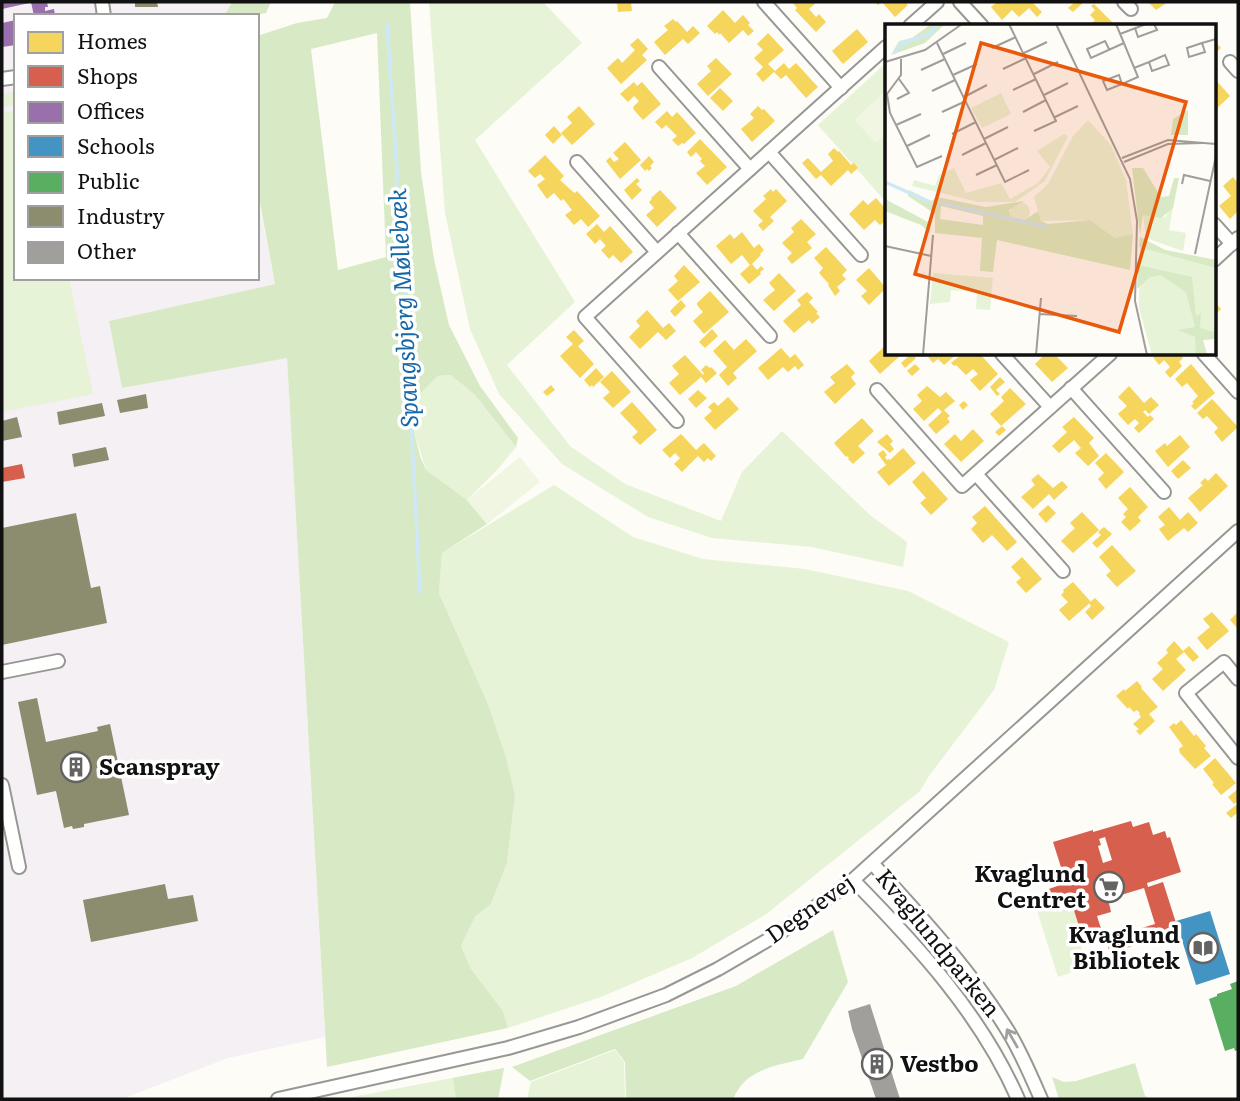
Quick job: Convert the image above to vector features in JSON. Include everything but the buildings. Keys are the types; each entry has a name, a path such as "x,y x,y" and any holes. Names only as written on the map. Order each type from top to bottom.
{"street":[{"path":"764,2 841,88"},
{"path":"960,2 980,24"},
{"path":"912,24 932,4"},
{"path":"677,421 585,317 885,49"},
{"path":"659,67 750,169"},
{"path":"769,152 861,255"},
{"path":"577,162 657,252"},
{"path":"1216,227 1235,241 1216,258"},
{"path":"678,233 770,336"},
{"path":"1003,355 1050,407"},
{"path":"877,390 962,486 1109,355"},
{"path":"1205,355 1238,392"},
{"path":"1071,388 1164,492"},
{"path":"976,474 1063,571"},
{"name":"Degnevej","path":"278,1099 508,1048 579,1027 666,995 778,934 853,880 1238,531"},
{"path":"2,672 58,661"},
{"path":"1238,679 1224,662 1186,693 1238,758"},
{"path":"2,785 19,867"},
{"name":"Kvaglundparken","path":"872,863 962,965 990,1004 1019,1050 1041,1099"},
{"name":"Kvaglundparken","path":"853,880 935,968 962,1002 1007,1074 1018,1099"}],"shaded area":[{"path":"2,2 232,2 225,14 14,14 14,280 259,280 259,203 275,284 109,321 122,388 287,357 325,1037 228,1058 122,1099 2,1099"}],"green space":[{"path":"232,2 271,2 266,13 225,14"},
{"path":"335,2 410,2 421,172 434,259 449,325 480,386 518,438 516,447 475,395 451,375 438,376 417,397 414,431 426,470 467,500 487,524 442,553 439,593 488,704 506,757 515,795 507,863 491,904 475,917 461,946 471,969 503,1011 508,1028 327,1067 287,358 122,388 109,321 275,284 259,198 259,35 297,23 327,18","holes":["377,33 386,257 338,270 311,49"]},
{"path":"429,2 543,2 582,43 475,140 575,302 507,365 570,446 625,484 721,521 742,472 782,431 870,515 907,542 903,567 812,547 712,538 648,517 562,464 499,394 470,329 445,213"},
{"path":"885,64 885,201 818,125"},
{"path":"14,91 14,105 2,108 2,94"},
{"path":"885,91 885,135 876,143 854,120"},
{"path":"14,110 14,280 69,280 93,394 2,412 2,113"},
{"path":"451,375 475,395 516,447 467,500 426,470 414,431 417,397 438,376"},
{"path":"520,457 540,482 487,524 467,500"},
{"path":"554,485 633,537 703,559 805,569 908,591 1009,642 994,690 920,791 765,915 692,958 601,997 508,1028 503,1011 471,969 461,946 475,917 491,904 507,863 515,795 506,757 488,704 439,593 442,553"},
{"path":"1060,893 1061,897 1069,895 1085,945 1081,947 1087,967 1058,977 1034,901"},
{"path":"833,930 848,982 803,1059 753,1075 745,1081 733,1099 626,1099 625,1062 615,1049 530,1081 512,1067 736,986"},
{"path":"615,1050 624,1062 625,1099 527,1099 531,1082"},
{"path":"1135,1063 1145,1096 1151,1099 1059,1099 1052,1077 1064,1082 1076,1081"},
{"path":"504,1068 498,1099 342,1099"},
{"path":"504,1068 498,1099 456,1099 453,1078"}],"waterway":[{"name":"Spangsbjerg Møllebæk","path":"387,24 397,170 396,254 403,266 420,592"}],"place":[{"name":"Scanspray","path":"76,767"},
{"name":"Kvaglund Centret","path":"1109,887"},
{"name":"Kvaglund Bibliotek","path":"1203,948"},
{"name":"Vestbo","path":"877,1064"}]}
